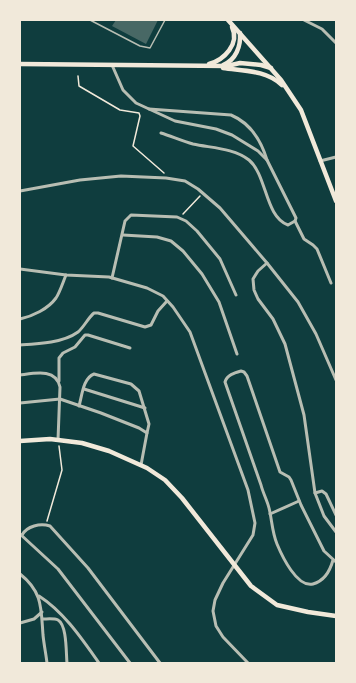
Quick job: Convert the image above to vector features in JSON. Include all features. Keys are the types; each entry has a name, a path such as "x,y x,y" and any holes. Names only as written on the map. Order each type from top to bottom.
{"main road":[{"path":"230,21 271,68 301,110 336,201"},
{"path":"205,66 221,59 231,48 234,38 234,31 230,21"},
{"path":"20,64 222,66 232,60 238,49 240,33"},
{"path":"205,66 227,66 240,63 260,65 271,68"},
{"path":"205,66 260,73 275,80 288,92"},
{"path":"20,441 50,439 82,443 109,451 141,465 165,480 182,498 251,586 277,605 336,616"}],"street":[{"path":"304,20 322,29 336,42"},
{"path":"112,65 123,90 136,103 175,121 216,129 232,135 258,152 267,160"},
{"path":"147,109 231,115 239,118 259,140 267,160 296,218 295,221 304,239 317,249 331,283"},
{"path":"160,133 192,143 220,148 241,155 250,161 257,170 268,200 276,216 288,226 295,221"},
{"path":"320,161 336,157"},
{"path":"20,191 80,180 121,176 166,178 185,181 203,193 220,208 298,302 307,316 336,380"},
{"path":"112,278 125,221 130,215 179,218 186,221 196,231 220,259 236,295"},
{"path":"122,235 157,237 171,241 183,250 202,274 219,302 237,354"},
{"path":"267,263 258,271 253,279 254,290 258,299 273,319 285,344 304,415 315,493 324,516 336,532"},
{"path":"20,269 66,275 112,278 147,288 163,296 173,307 190,332 248,490 255,523 253,535 223,583 215,600 213,610 216,626 223,637 248,663"},
{"path":"20,319 27,318 49,306 56,298 66,275"},
{"path":"20,345 44,344 67,337 78,332 94,313 145,327 151,325 158,311 167,301"},
{"path":"58,440 60,399 59,358 74,347 85,335 130,348"},
{"path":"240,371 244,372 280,472 282,475 289,477 291,480 299,501 324,552 335,561 328,574 317,583 309,585 302,583 290,568 277,543 270,514 225,382 229,375 240,371"},
{"path":"20,375 50,374 55,376 59,381"},
{"path":"79,406 89,376 94,374 131,384 139,391 149,424 141,465"},
{"path":"84,389 145,408"},
{"path":"20,402 60,399 101,413 139,428 147,433"},
{"path":"315,493 322,491 326,494 336,515"},
{"path":"270,514 299,501"},
{"path":"130,663 58,569 21,534 24,530 39,525 50,526 88,568 160,663"},
{"path":"20,574 38,596 43,619 47,663"},
{"path":"38,596 49,602 77,633 99,663"},
{"path":"20,623 34,619 42,612"},
{"path":"43,619 56,619 64,626 68,663"}],"lane":[{"path":"90,20 140,46 150,48 165,20"}],"path":[{"path":"78,76 79,86 120,110 139,113 140,116 133,146 165,174"},
{"path":"179,218 203,193"},
{"path":"46,525 62,470 58,440"}],"building":[{"path":"116,20 158,20 146,44 112,26"}]}
